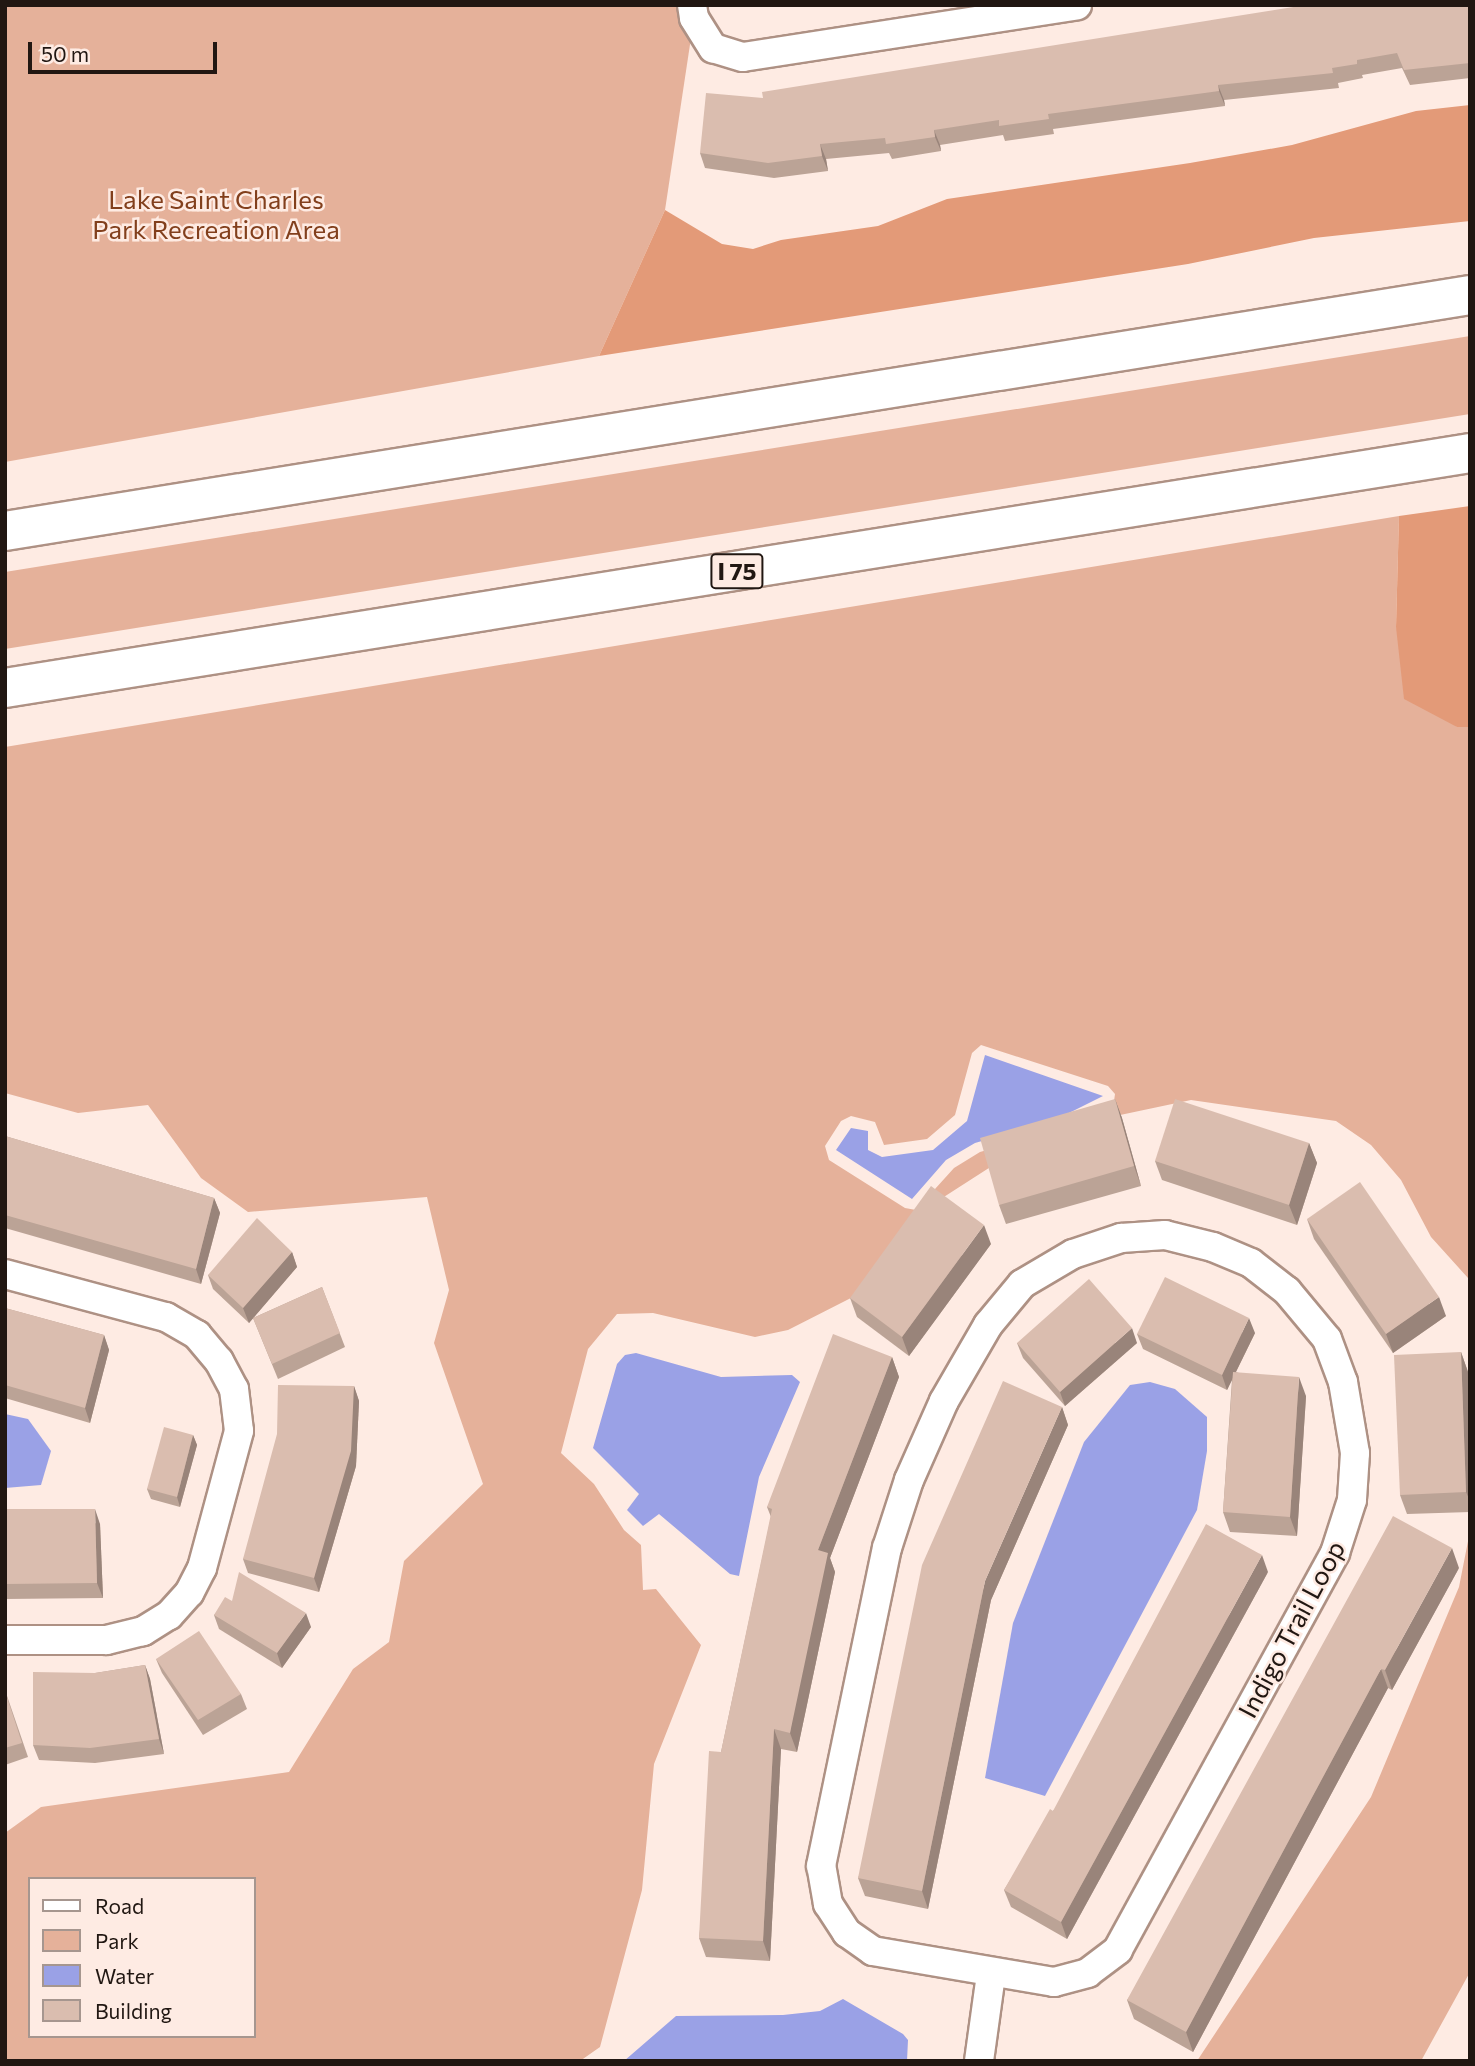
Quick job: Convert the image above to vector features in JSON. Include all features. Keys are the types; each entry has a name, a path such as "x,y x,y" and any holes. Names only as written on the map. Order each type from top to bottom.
{"highway":[{"path":"5,531 1470,295"},
{"name":"I 75","path":"5,688 1470,453"}],"street":[{"path":"692,5 694,18 713,48 743,57 1024,10 1077,5"},
{"name":"Indigo Trail Loop","path":"1165,1235 1213,1247 1251,1263 1287,1291 1327,1339 1343,1382 1354,1453 1352,1500 1335,1553 1118,1950 1088,1973 1054,1982 991,1974 873,1951 847,1933 828,1904 821,1866 887,1548 944,1401 988,1325 1022,1284 1073,1254 1121,1238 1165,1235"},
{"path":"5,1274 166,1317 197,1335 219,1361 234,1389 239,1431 202,1568 189,1593 169,1615 143,1631 106,1640 5,1640"},
{"path":"979,2061 991,1974"}],"green space":[{"name":"Lake Saint Charles Park Recreation Area","path":"5,5 692,5 694,18 665,210 599,356 5,462"},
{"path":"1470,336 1470,414 5,649 5,572"},
{"path":"1399,516 1396,627 1457,727 1470,727 1470,1286 1468,1278 1431,1237 1401,1180 1371,1145 1336,1121 1191,1100 1106,1118 992,1166 936,1202 902,1272 788,1330 755,1337 653,1313 617,1314 588,1349 561,1453 594,1484 624,1530 641,1545 643,1590 656,1589 701,1645 654,1764 642,1890 600,2047 580,2061 5,2061 5,1833 41,1807 289,1772 353,1669 389,1642 404,1561 483,1484 434,1343 449,1290 427,1197 248,1212 201,1178 148,1105 78,1113 5,1093 5,747","holes":["981,1045 1108,1086 1115,1094 1114,1101 1061,1129 980,1152 954,1168 916,1210 905,1208 829,1160 825,1146 841,1121 851,1116 875,1122 884,1145 927,1139 955,1115 972,1053"]},
{"path":"1470,1531 1470,1972 1421,2061 1197,2061 1371,1797 1459,1587"}],"shaded area":[{"path":"1470,105 1470,221 1314,238 1188,264 599,356 665,210 722,244 753,249 781,240 878,226 947,199 1292,145 1416,111"},
{"path":"1470,506 1470,727 1457,727 1404,699 1396,627 1399,516"}],"water":[{"path":"985,1055 1103,1096 1057,1119 975,1143 946,1160 912,1199 836,1150 851,1128 868,1131 868,1150 882,1157 933,1150 967,1121"},
{"path":"636,1353 721,1377 792,1375 800,1382 759,1477 739,1576 730,1574 659,1514 643,1526 627,1510 639,1494 593,1448 617,1364 625,1355"},
{"path":"1150,1382 1175,1389 1207,1417 1207,1451 1197,1510 1045,1796 985,1778 1013,1623 1084,1442 1130,1385"},
{"path":"5,1414 28,1419 51,1451 41,1485 5,1488"},
{"path":"843,1999 903,2034 908,2040 907,2061 624,2061 676,2016 783,2015 820,2011"}],"building":[{"path":"1306,5 1470,5 1470,63 1404,70 1397,53 1357,60 1357,64 1332,68 1333,73 1218,85 1219,91 1048,114 1049,119 999,126 999,120 934,130 935,137 886,144 885,138 820,144 822,156 768,163 700,153 706,93 763,98 762,92"},
{"path":"1115,1099 1134,1166 999,1205 980,1138"},
{"path":"1175,1099 1309,1143 1289,1205 1155,1161"},
{"path":"5,1136 214,1198 196,1269 5,1215"},
{"path":"1360,1182 1439,1297 1386,1334 1307,1219"},
{"path":"931,1186 984,1225 902,1337 850,1298"},
{"path":"257,1218 292,1252 243,1308 208,1275"},
{"path":"1165,1277 1249,1318 1222,1375 1137,1334"},
{"path":"1089,1279 1132,1328 1060,1392 1017,1343"},
{"path":"322,1287 340,1333 272,1364 253,1318"},
{"path":"5,1308 104,1335 85,1408 5,1385"},
{"path":"833,1334 892,1357 818,1550 828,1553 790,1733 774,1729 763,1941 699,1938 709,1751 721,1752 772,1509 767,1507"},
{"path":"1461,1352 1466,1492 1400,1495 1394,1355"},
{"path":"1233,1372 1299,1377 1290,1517 1223,1512"},
{"path":"1003,1381 1062,1407 985,1581 922,1891 858,1878 922,1565"},
{"path":"278,1385 354,1386 351,1451 314,1578 243,1559 277,1434"},
{"path":"164,1427 193,1435 177,1497 147,1489"},
{"path":"5,1509 95,1509 97,1583 5,1584"},
{"path":"1393,1516 1452,1548 1385,1670 1381,1669 1186,2032 1127,2000"},
{"path":"1206,1524 1262,1555 1061,1922 1004,1890 1050,1809 1053,1811"},
{"path":"239,1572 306,1613 277,1653 214,1615 225,1597 232,1601"},
{"path":"199,1631 241,1694 198,1720 156,1659"},
{"path":"145,1665 159,1739 90,1748 33,1745 33,1672 95,1673"},
{"path":"5,1691 22,1743 5,1748"}]}
